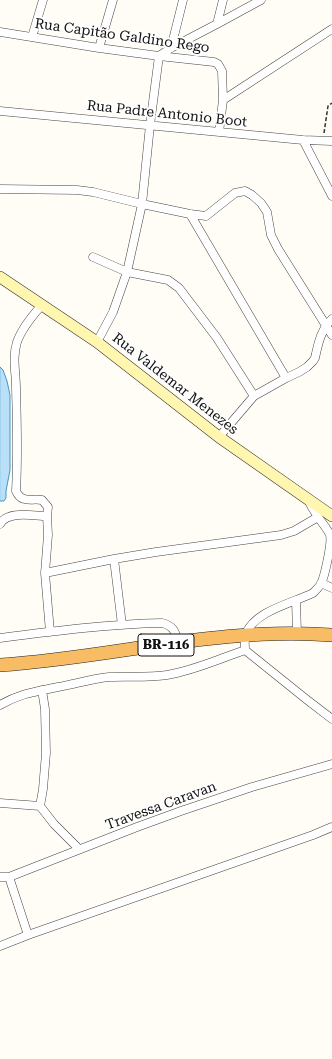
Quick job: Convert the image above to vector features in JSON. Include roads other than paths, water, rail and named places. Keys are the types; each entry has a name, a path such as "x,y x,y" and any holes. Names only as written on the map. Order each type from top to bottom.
{"highway":[{"name":"BR-116","path":"0,666 51,661 245,635 332,635"}],"main road":[{"name":"Rua Valdemar Menezes","path":"0,278 97,342 219,437 332,516"}],"street":[{"path":"32,37 43,0"},
{"path":"99,48 113,0"},
{"path":"171,48 183,0"},
{"path":"217,24 224,0"},
{"path":"97,342 113,312 128,272 142,204 158,56 261,0"},
{"path":"223,100 332,29"},
{"name":"Rua Capitão Galdino Rego","path":"0,32 99,48 208,61 218,64 222,71 223,100 219,132"},
{"name":"Rua Padre Antonio Boot","path":"0,111 303,140 332,141"},
{"path":"303,140 332,196"},
{"path":"0,189 77,190 93,192 142,204 206,216 235,194 245,191 261,202 267,212 271,235 278,249 329,322 332,335"},
{"path":"190,214 286,378"},
{"path":"94,257 128,272 168,280 179,288 217,338 254,396"},
{"path":"42,305 25,325 15,351 14,365 16,384 17,445 16,491 21,498 42,500 48,507 48,535 45,574 50,632"},
{"path":"219,437 254,396 299,372 313,361 322,333 329,322"},
{"path":"245,650 245,635 259,618 273,610 313,593 321,583 327,565 331,539 328,530 307,499"},
{"path":"0,524 5,518 11,516 47,516"},
{"path":"45,574 114,559 281,535 302,528 318,517"},
{"path":"114,559 122,625"},
{"path":"321,583 332,588"},
{"path":"296,600 297,634"},
{"path":"0,638 122,625 162,623 173,630 179,643"},
{"path":"0,705 19,696 94,679 121,677 141,678 167,675 188,670 245,650"},
{"path":"245,650 332,719"},
{"path":"42,690 46,709 46,753 40,806 54,824 79,849"},
{"name":"Travessa Caravan","path":"0,877 9,877 144,824 252,787 332,764"},
{"path":"0,803 40,806"},
{"path":"0,946 332,827"},
{"path":"9,877 28,935"}],"water":[{"path":"0,367 3,370 7,381 10,395 10,470 6,498 4,501 0,501"}]}
